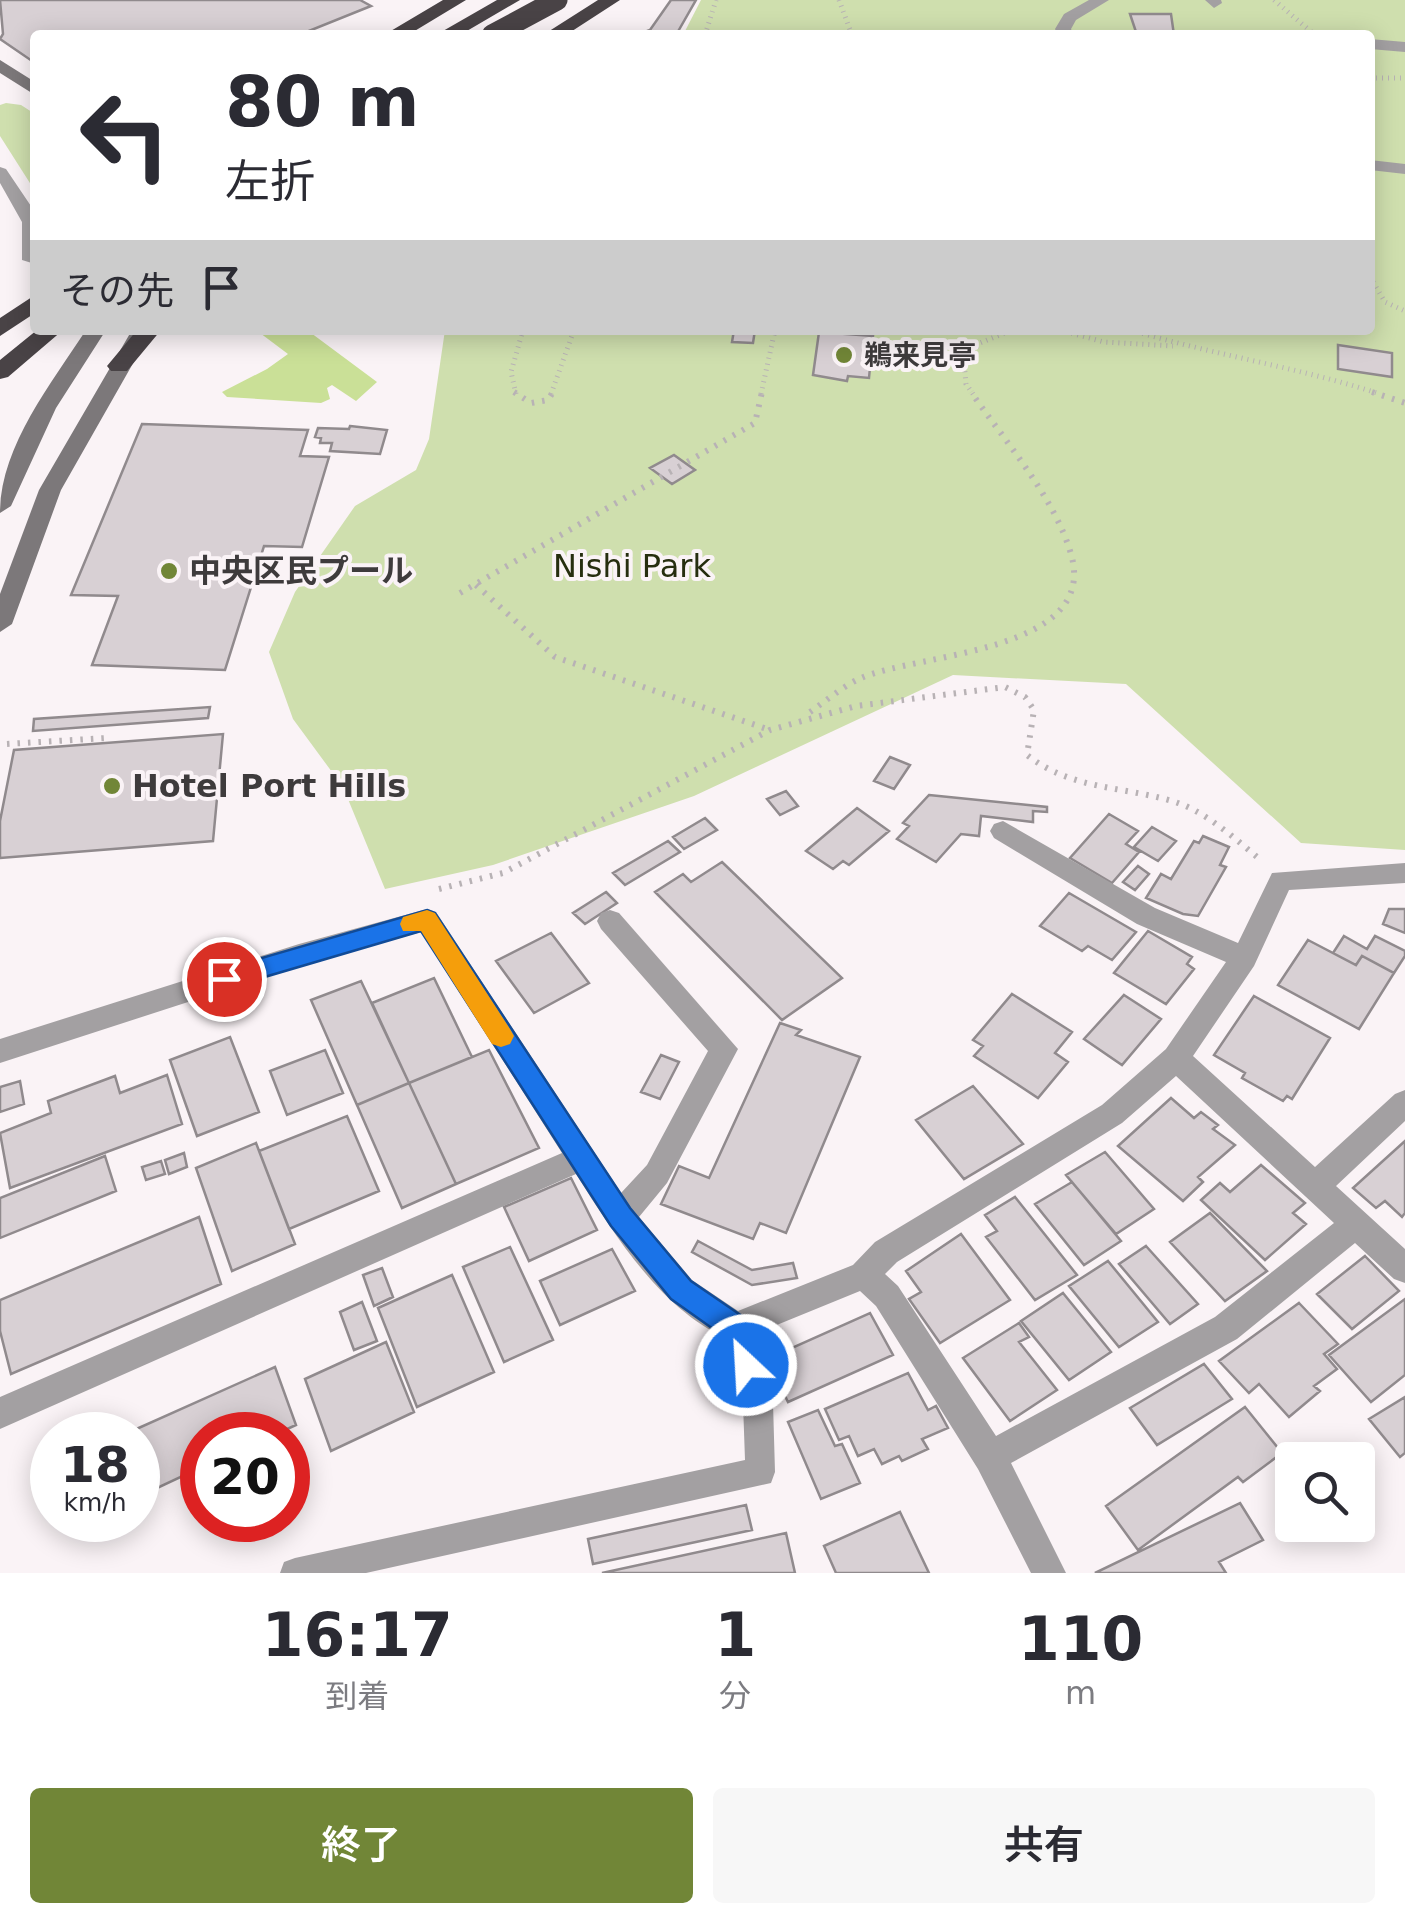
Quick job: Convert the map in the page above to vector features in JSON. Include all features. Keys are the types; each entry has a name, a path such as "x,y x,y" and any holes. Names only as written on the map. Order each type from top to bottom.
{"highway":[{"path":"403,30 457,0"},
{"path":"457,30 513,0"},
{"path":"503,30 557,0"},
{"path":"561,30 611,0"},
{"path":"0,329 30,306"},
{"path":"0,372 45,335"},
{"path":"119,366 142,335"}],"street":[{"path":"1063,30 1070,17 1101,0"},
{"path":"1375,45 1405,48"},
{"path":"0,65 30,86"},
{"path":"1375,166 1405,169"},
{"path":"0,506 46,408 93,335"},
{"path":"0,624 50,490 119,366"},
{"path":"1002,831 1146,916 1244,958"},
{"path":"0,1051 300,955 427,920 620,1217 681,1290 735,1328 864,1275 886,1252 1112,1114 1176,1058 1244,958 1281,880 1405,873"},
{"path":"610,921 724,1048 658,1174 620,1217"},
{"path":"1176,1058 1405,1270"},
{"path":"1315,1186 1405,1104"},
{"path":"0,1413 580,1159"},
{"path":"990,1458 1226,1328 1356,1224"},
{"path":"864,1275 887,1296 990,1458 1049,1573"}],"lane":[{"path":"0,172 30,213"},
{"path":"295,1573 760,1472 758,1403 735,1328"}],"path":[{"path":"707,30 716,0"},
{"path":"839,0 850,30"},
{"path":"1274,0 1309,30"},
{"path":"1375,78 1405,78"},
{"path":"1375,285 1386,302 1405,311"},
{"path":"522,335 512,382 514,392 532,403 548,400 557,388 564,347 571,335"},
{"path":"460,593 755,423 774,335"},
{"path":"804,716 860,678 1035,633 1059,611 1075,584 1072,555 1054,515 966,384 964,362 980,343 1000,335"},
{"path":"1078,335 1104,342 1184,346"},
{"path":"1152,335 1184,346 1325,376 1405,403"},
{"path":"476,585 555,658 770,730"},
{"path":"427,920 420,894 503,873 770,730 804,716 843,706 1005,687 1025,697 1034,710 1026,755 1044,770 1074,784 1176,802 1234,838 1281,880"},
{"path":"7,744 106,738"}],"green space":[{"name":"Nishi Park","path":"701,0 1405,0 1405,850 1301,843 1126,684 953,675 694,796 493,865 385,889 343,787 293,719 269,652 295,592 355,506 416,470 429,439 444,335 1375,335 1375,30 686,30"},
{"path":"0,105 21,105 30,111 30,183 0,136"}],"shaded area":[{"path":"263,335 314,335 377,382 356,401 332,385 327,388 330,399 321,403 227,397 222,392 288,354"}],"building":[{"path":"0,0 360,0 371,6 311,30 30,30 30,60 0,39"},
{"path":"671,0 696,0 679,30 650,30"},
{"path":"1130,14 1171,14 1173,30 1135,30"},
{"path":"733,335 754,335 753,343 732,342"},
{"name":"鵜来見亭","path":"819,335 873,336 869,378 848,376 847,381 813,375"},
{"path":"1338,345 1392,353 1392,377 1338,369"},
{"name":"中央区民プール","path":"142,424 308,430 300,456 329,457 302,547 264,546 225,670 92,665 118,596 71,595"},
{"path":"318,428 387,430 380,454 330,451 332,443 320,443 321,438 315,437"},
{"path":"674,455 695,470 672,484 650,468"},
{"path":"210,707 208,718 33,731 34,719"},
{"name":"Hotel Port Hills","path":"223,734 213,841 0,858 0,821 14,750"},
{"path":"890,757 910,765 894,789 874,781"},
{"path":"786,791 798,806 780,815 767,799"},
{"path":"929,795 1047,807 1047,812 1033,811 1033,822 981,816 979,836 961,834 936,862 897,839 909,826 903,823"},
{"path":"857,808 889,831 849,865 843,861 833,869 806,851"},
{"path":"1109,814 1138,831 1126,844 1139,852 1112,883 1070,858"},
{"path":"705,818 717,830 684,849 673,837"},
{"path":"1152,827 1176,841 1158,861 1134,847"},
{"path":"1203,836 1229,847 1220,865 1226,867 1198,916 1183,914 1146,898 1161,874 1171,879 1194,841 1199,843"},
{"path":"668,841 680,852 625,885 613,873"},
{"path":"722,862 842,978 782,1020 655,892 683,874 691,882"},
{"path":"1138,866 1149,874 1135,890 1123,882"},
{"path":"606,892 617,903 585,924 573,913"},
{"path":"1069,893 1136,932 1112,960 1088,946 1082,951 1040,926"},
{"path":"1389,909 1405,909 1405,933 1383,924"},
{"path":"1148,931 1192,957 1187,964 1194,969 1166,1004 1114,973"},
{"path":"551,933 589,983 534,1013 496,961"},
{"path":"1344,936 1367,949 1375,936 1405,951 1405,956 1394,973 1362,956 1356,965 1333,953"},
{"path":"1308,940 1356,965 1362,956 1394,973 1359,1029 1278,985"},
{"path":"434,978 472,1057 409,1083 372,1003"},
{"path":"361,981 409,1083 357,1105 311,1000"},
{"path":"1012,994 1072,1032 1055,1053 1068,1062 1038,1098 974,1056 983,1046 973,1040"},
{"path":"1124,995 1161,1019 1122,1065 1084,1039"},
{"path":"1254,996 1330,1038 1292,1099 1287,1096 1283,1101 1242,1078 1245,1073 1214,1055"},
{"path":"780,1023 801,1030 796,1035 860,1057 786,1233 760,1223 753,1239 661,1204 679,1166 709,1178"},
{"path":"230,1037 259,1112 197,1136 170,1060"},
{"path":"325,1050 343,1093 287,1115 270,1071"},
{"path":"489,1050 539,1148 456,1184 409,1083"},
{"path":"661,1055 679,1062 660,1099 641,1092"},
{"path":"167,1075 182,1124 10,1188 0,1133 51,1113 48,1101 115,1076 120,1093"},
{"path":"20,1081 24,1104 0,1112 0,1087"},
{"path":"409,1083 456,1184 402,1208 357,1105"},
{"path":"973,1086 1023,1144 964,1179 916,1120"},
{"path":"1171,1098 1194,1118 1201,1112 1218,1125 1213,1129 1235,1145 1198,1177 1203,1182 1183,1201 1118,1146"},
{"path":"347,1116 379,1191 289,1229 259,1151"},
{"path":"1405,1141 1402,1217 1385,1201 1376,1208 1353,1188"},
{"path":"256,1143 295,1244 232,1271 196,1168"},
{"path":"1105,1152 1154,1209 1116,1234 1066,1175"},
{"path":"184,1153 187,1167 169,1174 165,1160"},
{"path":"105,1156 116,1191 0,1238 0,1198"},
{"path":"161,1161 165,1174 146,1180 142,1167"},
{"path":"1261,1165 1305,1203 1293,1213 1306,1224 1265,1260 1201,1200 1220,1183 1230,1192"},
{"path":"571,1178 597,1230 529,1261 504,1207"},
{"path":"1072,1182 1121,1241 1084,1265 1035,1204"},
{"path":"1015,1197 1077,1275 1035,1300 986,1237 997,1231 985,1215"},
{"path":"1210,1213 1267,1271 1225,1301 1170,1242"},
{"path":"199,1217 221,1284 11,1374 0,1331 0,1300"},
{"path":"961,1234 1010,1300 940,1343 909,1299 921,1292 906,1271"},
{"path":"698,1241 752,1270 793,1263 797,1278 752,1285 692,1252"},
{"path":"1146,1246 1198,1304 1170,1324 1119,1264"},
{"path":"510,1247 553,1340 504,1362 463,1267"},
{"path":"612,1249 635,1291 560,1325 540,1281"},
{"path":"1365,1256 1399,1291 1352,1329 1317,1294"},
{"path":"1108,1261 1158,1322 1119,1347 1069,1286"},
{"path":"382,1268 393,1297 374,1306 363,1275"},
{"path":"452,1275 494,1372 417,1407 378,1308"},
{"path":"1063,1293 1111,1352 1069,1380 1021,1321"},
{"path":"1405,1299 1405,1375 1371,1402 1329,1355"},
{"path":"362,1302 377,1341 354,1350 340,1312"},
{"path":"1299,1303 1338,1344 1324,1354 1337,1369 1314,1386 1320,1391 1289,1417 1259,1384 1249,1393 1219,1361"},
{"path":"870,1313 893,1355 788,1402 767,1359"},
{"path":"1019,1323 1029,1337 1019,1342 1057,1390 1010,1421 963,1358"},
{"path":"386,1342 414,1412 331,1451 305,1379"},
{"path":"1204,1364 1232,1399 1157,1445 1130,1408"},
{"path":"275,1367 291,1412 180,1412 180,1477 160,1487 160,1418"},
{"path":"908,1373 928,1410 936,1406 948,1428 922,1439 928,1449 902,1461 899,1456 882,1464 874,1449 858,1456 849,1436 839,1440 825,1409"},
{"path":"1405,1397 1405,1453 1400,1457 1369,1419"},
{"path":"1245,1407 1275,1444 1275,1458 1243,1482 1238,1477 1138,1550 1106,1506"},
{"path":"818,1410 835,1446 842,1444 860,1483 821,1499 788,1422"},
{"path":"1240,1503 1263,1540 1219,1562 1226,1573 1095,1573"},
{"path":"746,1505 752,1530 593,1564 588,1539"},
{"path":"900,1512 929,1573 836,1573 824,1546"},
{"path":"786,1533 795,1573 602,1573"}],"slow traffic":[{"path":"412,924 427,920 501,1036"}],"place":[{"name":"鵜来見亭","path":"844,355"},
{"name":"中央区民プール","path":"169,571"},
{"name":"Hotel Port Hills","path":"112,786"}],"route":[{"path":"224,979 427,920 620,1217 681,1290 735,1328 746,1365"}]}
